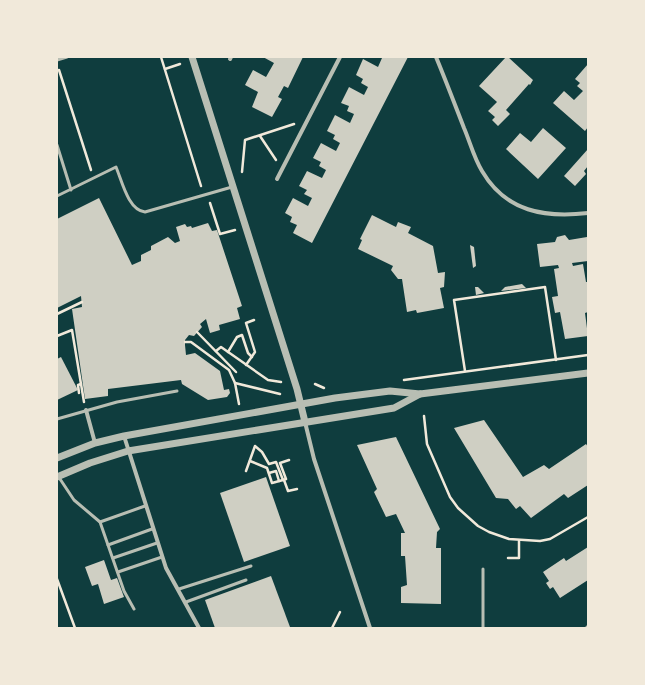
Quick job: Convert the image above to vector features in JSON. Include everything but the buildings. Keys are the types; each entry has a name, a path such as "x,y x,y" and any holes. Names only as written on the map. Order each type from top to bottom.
{"street":[{"path":"192,57 297,389 314,459 370,628"},
{"path":"277,179 340,57"},
{"path":"436,57 476,158 490,182 511,202 535,212 561,216 588,213"},
{"path":"57,458 95,443 124,436 301,405 390,391 420,394 588,373"},
{"path":"58,477 90,463 128,451 394,408 420,394"},
{"path":"86,410 95,443"},
{"path":"124,436 152,529 166,568 200,628"}],"lane":[{"path":"57,62 68,57"},
{"path":"57,145 70,190"},
{"path":"57,196 116,167 133,206 139,211 145,212 232,187"},
{"path":"57,418 117,402 177,391"},
{"path":"58,477 74,500 100,522 124,591 134,609"},
{"path":"100,522 145,506"},
{"path":"108,545 152,529"},
{"path":"113,558 157,543"},
{"path":"118,572 162,557"},
{"path":"178,589 251,566"},
{"path":"483,569 483,628"},
{"path":"186,602 246,580"}],"path":[{"path":"161,57 200,185 208,194 220,234 237,229"},
{"path":"57,62 93,178"},
{"path":"165,69 180,64"},
{"path":"242,172 245,140 308,120"},
{"path":"260,136 282,169"},
{"path":"465,372 454,300 545,287 556,360"},
{"path":"57,314 82,302"},
{"path":"246,365 255,352 246,323 254,320"},
{"path":"57,335 72,330 86,410"},
{"path":"197,332 236,372"},
{"path":"228,352 237,337 242,335 248,353 252,357"},
{"path":"185,342 192,342 229,370 235,383 239,406"},
{"path":"216,351 222,347 268,380 281,382"},
{"path":"402,380 588,355"},
{"path":"235,383 280,394"},
{"path":"79,393 78,385 81,384"},
{"path":"315,384 327,389"},
{"path":"424,416 427,444 450,497 467,518 489,532 519,541 550,539 588,517"},
{"path":"246,471 255,446 262,452 269,464 276,462 282,481"},
{"path":"250,460 267,468 272,483 286,480 280,463 289,460"},
{"path":"269,473 276,471 288,491 297,489"},
{"path":"508,558 519,558 519,541"},
{"path":"57,579 75,628"},
{"path":"332,628 340,612"}]}
